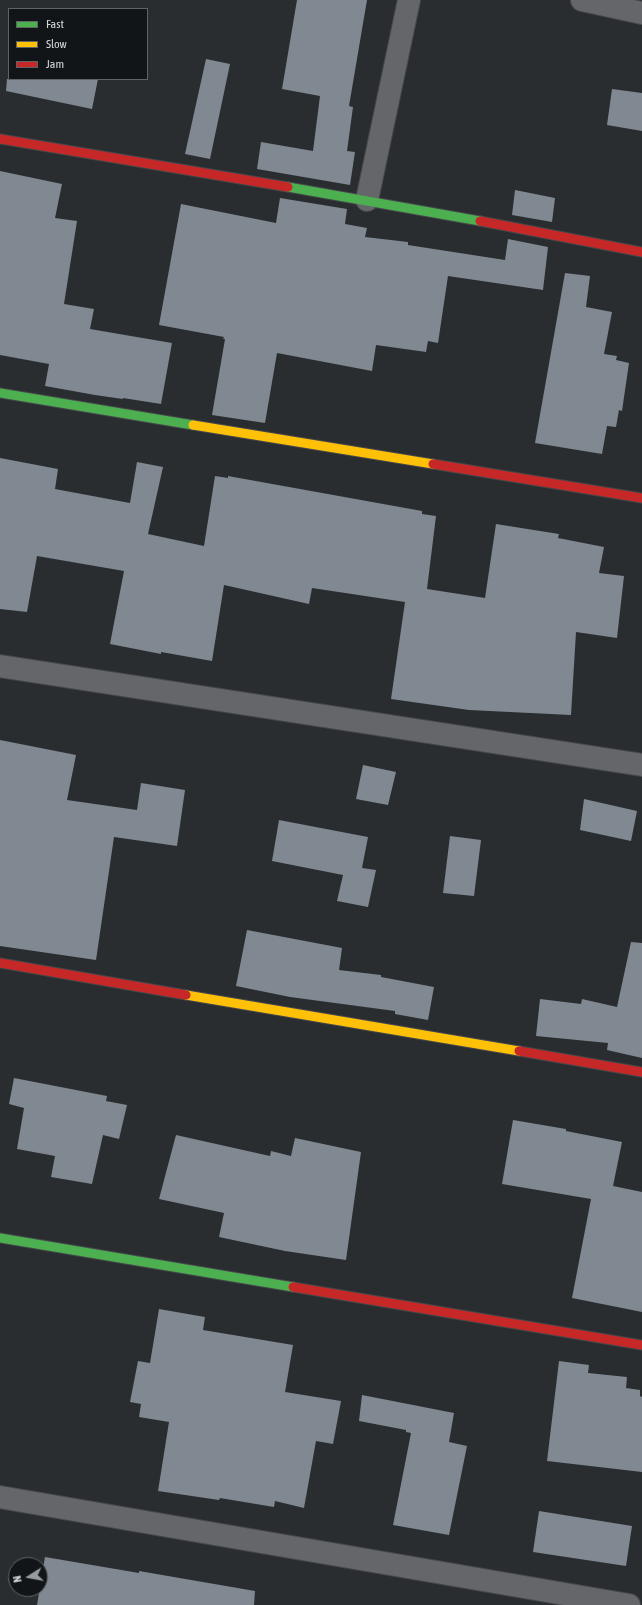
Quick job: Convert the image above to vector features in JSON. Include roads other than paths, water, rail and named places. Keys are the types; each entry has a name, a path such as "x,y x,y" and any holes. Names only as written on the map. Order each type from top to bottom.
{"street":[{"path":"367,200 409,0"},
{"path":"582,0 642,13"},
{"path":"0,139 367,200 642,252"},
{"path":"0,393 642,498"},
{"path":"0,666 642,765"},
{"path":"0,963 642,1072"},
{"path":"0,1238 642,1345"},
{"path":"0,1497 629,1605"}]}
